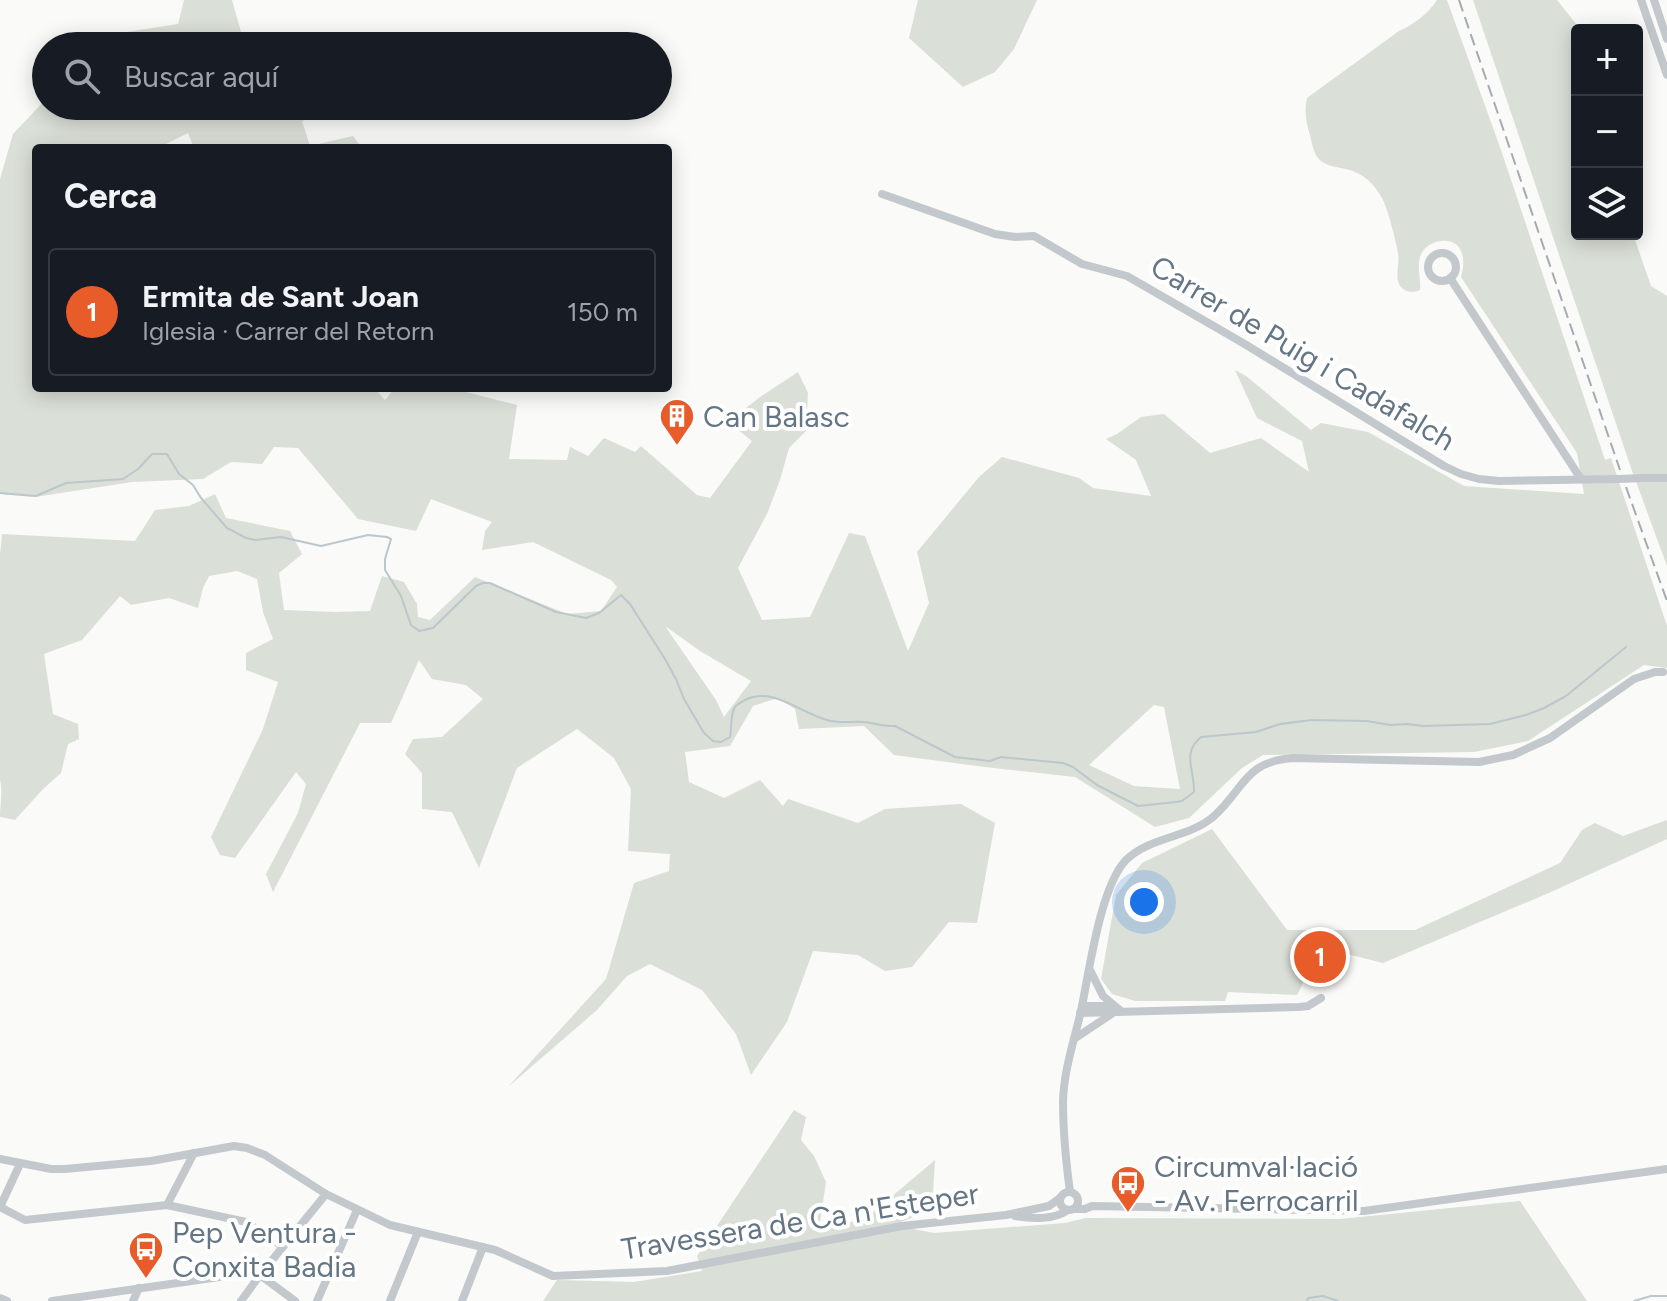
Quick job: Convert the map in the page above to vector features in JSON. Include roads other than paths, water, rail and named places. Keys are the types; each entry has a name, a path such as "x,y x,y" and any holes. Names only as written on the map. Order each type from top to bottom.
{"street":[{"path":"1641,0 1667,75"},
{"path":"1654,0 1667,39"},
{"name":"Carrer de Puig i Cadafalch","path":"882,194 995,234 1034,236 1082,264 1127,276 1461,474 1499,481 1667,478"},
{"path":"1450,278 1581,479"},
{"path":"1068,1196 1078,1203 1071,1210 1061,1206 1068,1196 1063,1099 1066,1070 1104,904 1118,870 1128,858 1141,849 1193,830 1207,821 1252,772 1266,763 1293,758 1479,762 1513,755 1550,738 1634,679 1663,672"},
{"path":"1090,970 1103,996 1117,1010"},
{"path":"1081,1010 1299,1007 1308,1006 1321,998"},
{"path":"1074,1039 1117,1010"},
{"path":"0,1159 65,1169 151,1161 234,1146 247,1148 265,1155 326,1194 390,1225 483,1247 462,1301"},
{"path":"167,1205 194,1153"},
{"path":"20,1164 0,1207 25,1220 167,1205 246,1222 283,1247"},
{"name":"Travessera de Ca n'Esteper","path":"483,1247 553,1276 667,1271 902,1226 1006,1215 1049,1206 1068,1196 1092,1206 1364,1211 1667,1169"},
{"path":"241,1301 326,1194"},
{"name":"Travessera de Ca n'Esteper","path":"1006,1215 1032,1219 1092,1206"},
{"path":"317,1301 357,1210"},
{"path":"390,1301 418,1232"},
{"path":"52,1301 247,1273 260,1275 295,1301"},
{"path":"133,1301 139,1288"}],"waterway":[{"path":"0,493 36,496 66,483 123,479 152,454 167,454 179,474 193,485 227,528 246,538 281,537 321,546 368,535 391,539 385,570 401,596 411,625 419,631 433,628 476,586 483,583 490,583 556,612 586,618 599,613 621,595 665,659 704,733 713,741 721,742 730,737 732,713 737,705 745,700 766,696 832,721 895,726 955,757 990,761 1001,757 1063,763 1138,806 1182,801 1194,792 1190,756 1201,737 1256,732 1280,724 1312,720 1423,726 1490,724 1526,715 1566,696 1626,647"},
{"path":"1307,1301 1308,1298 1323,1296 1338,1301"},
{"path":"1634,1301 1667,1296"}],"railway":[{"path":"1459,0 1620,470"},
{"path":"1626,487 1667,601"}],"place":[{"name":"Can Balasc","path":"677,447"},
{"name":"Ermita de Sant Joan","path":"1320,957"},
{"name":"Circumval·lació - Av. Ferrocarril","path":"1128,1214"},
{"name":"Pep Ventura - Conxita Badia","path":"146,1280"}]}
